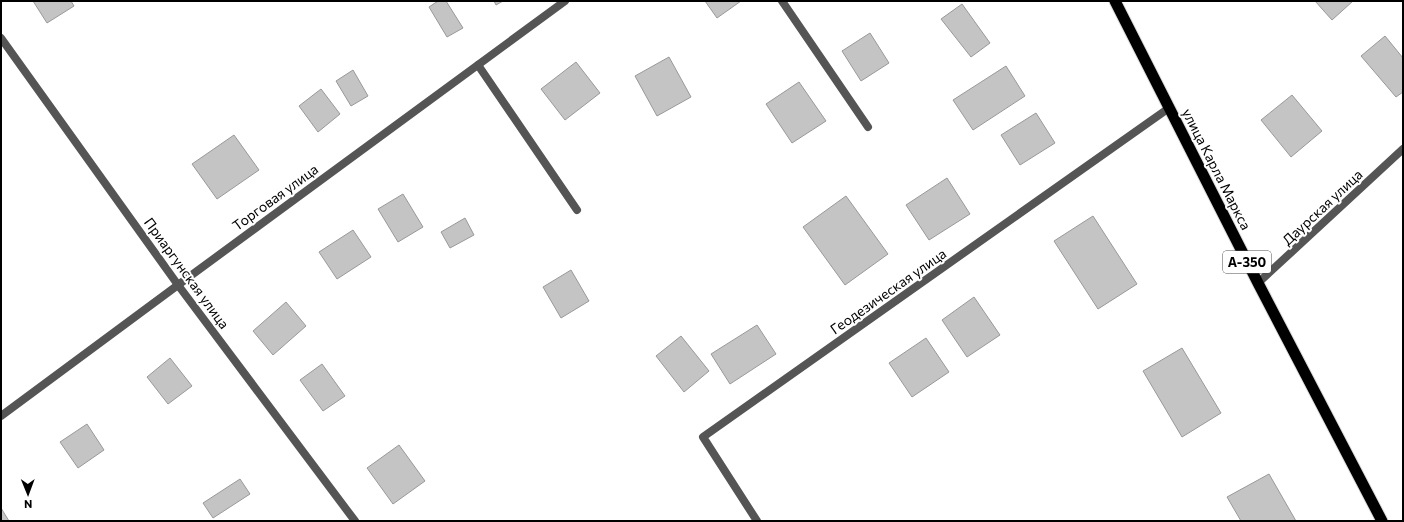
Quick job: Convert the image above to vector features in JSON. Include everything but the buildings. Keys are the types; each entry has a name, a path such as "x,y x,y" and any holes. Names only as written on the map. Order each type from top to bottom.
{"highway":[{"name":"улица Карла Маркса","path":"1115,1 1258,283 1382,521"}],"street":[{"name":"Торговая улица","path":"1,416 565,1"},
{"path":"782,1 868,127"},
{"name":"Приаргунская улица","path":"1,38 178,285 355,521"},
{"path":"478,65 577,210"},
{"name":"Геодезическая улица","path":"757,521 703,437 1169,108"},
{"name":"Даурская улица","path":"1258,283 1403,149"}]}
